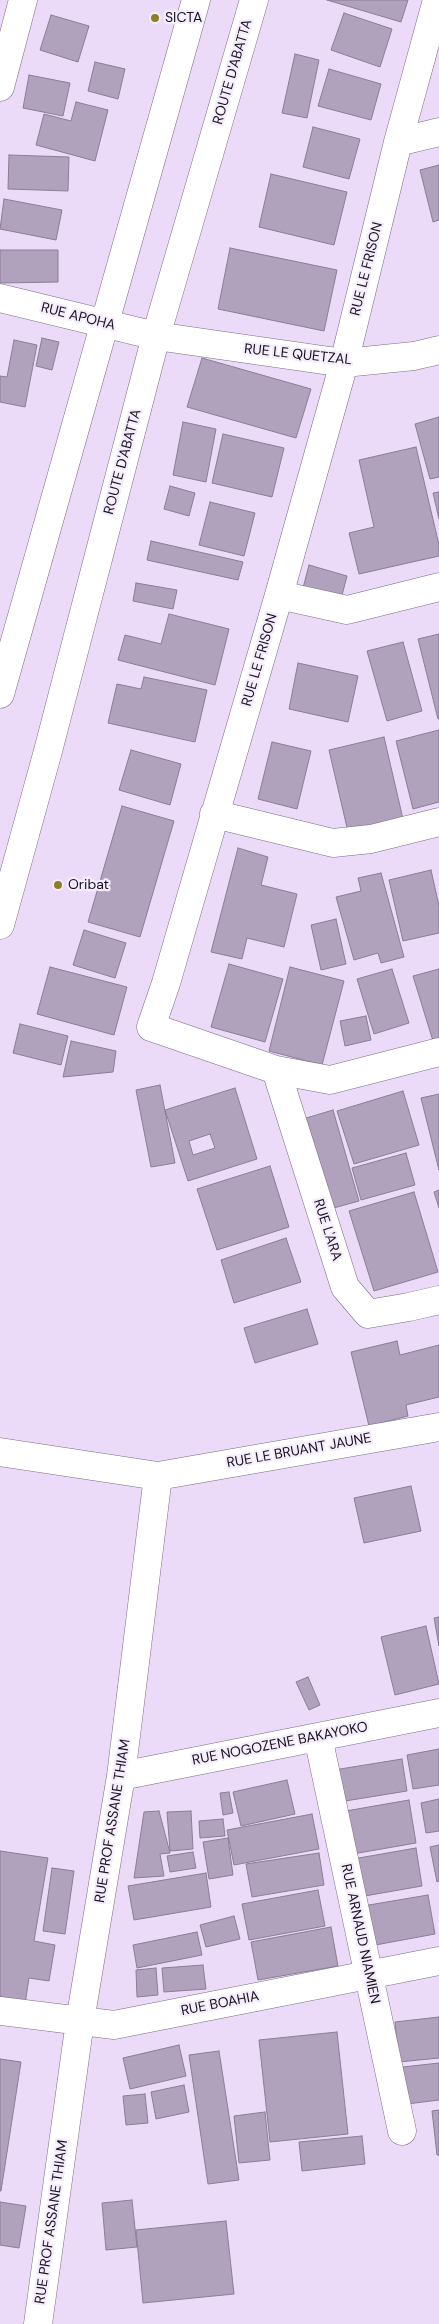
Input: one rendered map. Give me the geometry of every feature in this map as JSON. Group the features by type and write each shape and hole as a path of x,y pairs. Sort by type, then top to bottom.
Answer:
{"street":[{"path":"0,87 23,0"},
{"path":"0,694 196,0"},
{"name":"ROUTE D'ABATTA","path":"0,925 48,751 156,336 254,0"},
{"name":"RUE LE FRISON","path":"437,0 398,142 344,363 279,595 151,1027 276,1070 330,1080 439,1052"},
{"path":"398,142 439,132"},
{"name":"RUE APOHA","path":"0,298 156,336"},
{"name":"RUE LE QUETZAL","path":"156,336 344,363 414,356 439,350"},
{"path":"279,595 347,610 439,587"},
{"path":"214,814 333,843 371,839 439,822"},
{"name":"RUE L'ARA","path":"276,1070 345,1287 368,1314 439,1300"},
{"name":"RUE LE BRUANT JAUNE","path":"158,1476 439,1427"},
{"path":"0,1452 158,1476"},
{"name":"RUE PROF ASSANE THIAM","path":"38,2324 80,2021 121,1776 158,1476"},
{"name":"RUE NOGOZENE BAKAYOKO","path":"121,1776 439,1713"},
{"name":"RUE ARNAUD NIAMIEN","path":"318,1737 402,2131"},
{"name":"RUE BOAHIA","path":"0,2011 114,2025 439,1961"}],"building":[{"path":"327,0 408,0 401,22"},
{"path":"344,13 392,29 380,67 331,50"},
{"path":"51,15 89,26 78,62 40,50"},
{"path":"295,54 319,60 307,118 282,113"},
{"path":"95,62 125,69 118,99 88,91"},
{"path":"329,69 381,84 371,120 318,106"},
{"path":"29,75 70,83 63,116 23,108"},
{"path":"76,102 108,110 95,161 36,145 44,114 71,121"},
{"path":"313,127 360,139 349,179 303,167"},
{"path":"9,155 69,157 68,191 8,189"},
{"path":"439,165 439,220 433,222 420,170"},
{"path":"271,174 347,192 334,245 259,227"},
{"path":"4,199 62,210 56,240 0,229"},
{"path":"230,248 337,270 324,331 218,309"},
{"path":"0,250 58,250 58,282 0,283"},
{"path":"42,338 59,342 52,370 36,366"},
{"path":"14,340 37,345 25,407 0,402 0,376 7,377"},
{"path":"202,358 311,389 296,438 187,407"},
{"path":"439,417 439,477 430,479 415,424"},
{"path":"183,422 216,429 206,482 173,475"},
{"path":"223,434 284,448 272,497 212,483"},
{"path":"416,447 439,545 439,556 359,574 349,533 374,527 359,460"},
{"path":"170,486 195,493 189,516 164,509"},
{"path":"439,492 439,519 433,493"},
{"path":"210,502 255,513 244,556 199,545"},
{"path":"151,541 243,562 238,580 147,560"},
{"path":"309,565 347,576 341,599 303,588"},
{"path":"136,583 177,590 173,609 133,601"},
{"path":"169,614 229,629 215,685 118,660 125,635 161,644"},
{"path":"439,634 439,719 438,719 418,639"},
{"path":"403,642 422,711 387,721 367,651"},
{"path":"298,663 358,676 348,722 289,709"},
{"path":"144,677 207,690 195,742 108,723 117,684 141,689"},
{"path":"439,730 439,802 413,809 396,741"},
{"path":"384,737 403,819 348,832 329,750"},
{"path":"272,742 311,751 297,809 258,799"},
{"path":"131,750 181,764 170,805 119,790"},
{"path":"122,806 174,821 140,937 88,922"},
{"path":"238,848 268,857 261,885 297,894 284,947 247,938 242,959 211,952"},
{"path":"431,870 439,906 439,933 403,941 389,880"},
{"path":"381,873 404,957 381,963 378,953 354,960 336,897 361,891 358,878"},
{"path":"336,919 346,964 321,970 311,925"},
{"path":"84,930 126,943 115,978 73,965"},
{"path":"229,964 283,979 265,1042 211,1027"},
{"path":"50,967 127,987 114,1035 37,1014"},
{"path":"290,967 344,981 322,1065 269,1051"},
{"path":"392,969 409,1023 374,1034 357,979"},
{"path":"439,969 439,1039 433,1041 413,976"},
{"path":"366,1016 371,1040 345,1046 340,1021"},
{"path":"20,1024 68,1036 61,1065 13,1053"},
{"path":"71,1041 116,1051 113,1072 63,1077"},
{"path":"160,1085 175,1163 151,1167 136,1090"},
{"path":"235,1088 257,1159 188,1181 165,1110","holes":["210,1134 215,1148 193,1155 189,1141"]},
{"path":"403,1091 419,1145 354,1164 337,1111"},
{"path":"439,1094 439,1170 421,1098"},
{"path":"333,1110 359,1201 330,1209 303,1119"},
{"path":"406,1153 415,1185 361,1200 352,1168"},
{"path":"270,1166 289,1227 217,1250 197,1189"},
{"path":"439,1190 439,1208 434,1192"},
{"path":"414,1192 438,1272 374,1291 349,1211"},
{"path":"286,1238 301,1282 234,1303 221,1260"},
{"path":"307,1309 318,1344 255,1363 244,1328"},
{"path":"397,1341 400,1355 439,1345 439,1397 406,1405 408,1416 369,1426 351,1352"},
{"path":"411,1486 421,1531 364,1543 354,1498"},
{"path":"439,1617 439,1646 434,1618"},
{"path":"426,1626 439,1684 395,1695 381,1637"},
{"path":"308,1677 320,1705 309,1710 296,1682"},
{"path":"439,1749 439,1785 413,1789 407,1755"},
{"path":"402,1759 407,1791 339,1802 334,1770"},
{"path":"287,1780 295,1814 241,1826 233,1792"},
{"path":"229,1792 233,1813 223,1815 220,1793"},
{"path":"439,1799 439,1831 426,1833 421,1803"},
{"path":"409,1800 416,1843 347,1855 340,1812"},
{"path":"159,1811 170,1853 160,1854 164,1876 134,1878 144,1812"},
{"path":"191,1811 193,1849 170,1851 167,1812"},
{"path":"312,1814 319,1849 234,1865 227,1830"},
{"path":"223,1819 225,1836 200,1838 199,1821"},
{"path":"228,1838 233,1875 209,1879 203,1842"},
{"path":"439,1845 439,1881 437,1882 430,1847"},
{"path":"416,1848 422,1886 359,1897 353,1859"},
{"path":"0,1851 48,1858 34,1941 55,1945 49,1981 29,1978 25,2004 0,2001"},
{"path":"193,1852 196,1868 170,1872 167,1856"},
{"path":"319,1853 324,1885 252,1897 246,1864"},
{"path":"52,1868 74,1871 65,1934 43,1931"},
{"path":"206,1873 211,1907 134,1920 128,1886"},
{"path":"318,1890 325,1926 249,1940 242,1904"},
{"path":"428,1895 435,1934 370,1946 363,1906"},
{"path":"234,1916 240,1939 206,1947 200,1925"},
{"path":"331,1927 338,1966 258,1980 251,1942"},
{"path":"197,1932 202,1955 137,1968 133,1945"},
{"path":"203,1965 206,1989 164,1992 162,1968"},
{"path":"156,1968 158,1995 137,1997 136,1970"},
{"path":"439,2017 439,2058 399,2062 395,2022"},
{"path":"337,2032 348,2134 270,2142 259,2040"},
{"path":"179,2045 186,2076 130,2089 123,2058"},
{"path":"219,2051 239,2180 208,2184 189,2055"},
{"path":"0,2059 21,2062 1,2191 0,2191"},
{"path":"439,2063 439,2100 407,2104 403,2067"},
{"path":"184,2085 189,2112 156,2119 151,2092"},
{"path":"145,2094 148,2123 126,2125 123,2096"},
{"path":"439,2110 439,2155 437,2155 432,2111"},
{"path":"265,2112 270,2160 239,2163 234,2116"},
{"path":"362,2136 365,2164 302,2171 299,2142"},
{"path":"132,2200 137,2247 106,2250 102,2203"},
{"path":"0,2202 26,2206 19,2248 0,2245"},
{"path":"226,2221 234,2294 143,2303 136,2230"}],"place":[{"name":"SICTA","path":"155,18"},
{"name":"Oribat","path":"58,885"}]}
